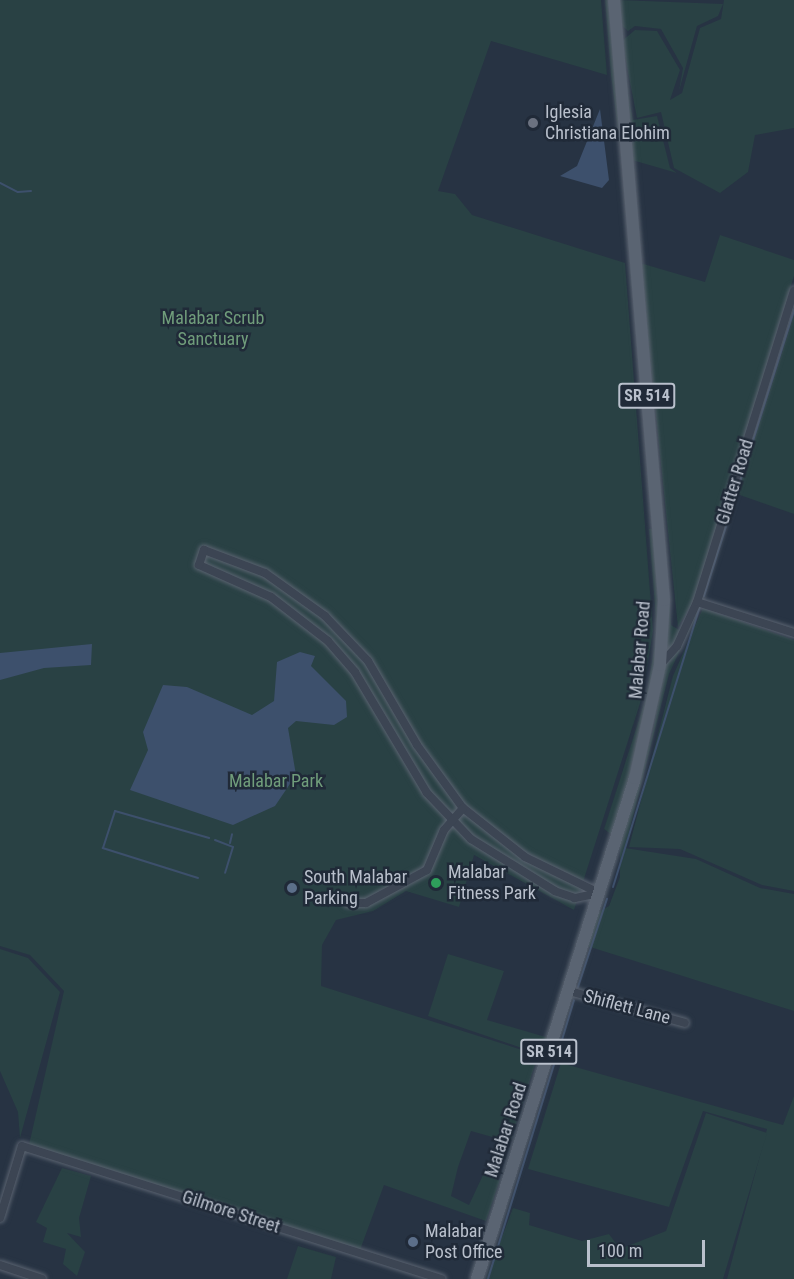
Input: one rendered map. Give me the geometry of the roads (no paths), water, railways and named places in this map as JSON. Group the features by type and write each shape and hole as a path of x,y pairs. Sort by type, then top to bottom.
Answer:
{"main road":[{"name":"Malabar Road","path":"477,1279 646,739 660,665 664,600 614,0"}],"street":[{"name":"Glatter Road","path":"660,665 677,646 698,602 794,291"},
{"path":"204,550 280,582 342,632 368,661 409,731 463,808 525,857 599,893 575,898 535,883 492,856 427,793 355,672 328,641 264,593 200,565 204,550"},
{"path":"698,602 794,633"},
{"path":"328,641 342,632"},
{"path":"394,741 409,731"},
{"path":"348,903 366,903 427,870 452,819 463,808"},
{"name":"Shiflett Lane","path":"569,991 685,1023"},
{"name":"Gilmore Street","path":"0,1218 22,1146 441,1279"},
{"path":"0,1265 42,1279"}],"water":[{"path":"600,109 609,180 602,188 560,176 577,166"},
{"path":"92,644 91,665 44,668 0,680 0,653"},
{"path":"300,652 315,656 311,666 346,701 347,717 334,725 296,721 288,728 296,775 275,806 233,825 130,790 148,750 143,732 163,685 187,687 252,715 274,701 277,662"}],"waterway":[{"path":"0,183 18,192 31,191"},
{"path":"704,596 794,310"},
{"path":"613,887 700,606"},
{"path":"198,878 103,848 115,811 209,838"},
{"path":"230,843 232,834"},
{"path":"215,840 233,847 225,873"},
{"path":"578,987 607,899"},
{"path":"558,1053 574,1000"},
{"path":"488,1279 554,1065"}],"place":[{"name":"Iglesia Christiana Elohim","path":"533,123"},
{"name":"Malabar Fitness Park","path":"436,883"},
{"name":"South Malabar Parking","path":"292,888"},
{"name":"Malabar Post Office","path":"413,1242"}],"park label":[{"name":"Malabar Scrub Sanctuary","path":"213,329"},
{"name":"Malabar Park","path":"276,781"}]}
